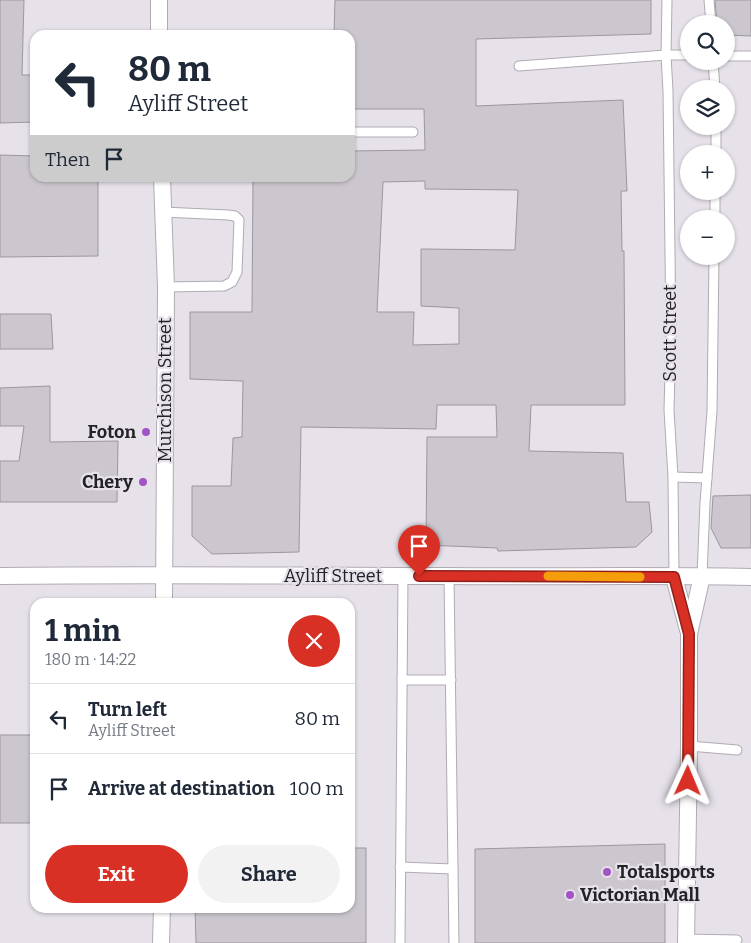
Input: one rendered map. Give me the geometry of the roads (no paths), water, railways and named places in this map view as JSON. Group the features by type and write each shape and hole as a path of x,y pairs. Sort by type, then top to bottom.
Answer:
{"street":[{"path":"159,0 159,30"},
{"name":"Murchison Street","path":"162,182 166,287 164,598"},
{"name":"Ayliff Street","path":"3,576 164,574 751,577"},
{"name":"Scott Street","path":"686,941 689,634 702,576"},
{"name":"Scott Street","path":"674,577 689,634"},
{"path":"162,913 162,943"}],"lane":[{"name":"Scott Street","path":"668,0 666,55 671,335 669,410 673,477 674,577"},
{"path":"709,0 710,15"},
{"path":"519,66 666,55 680,56"},
{"path":"735,56 751,56"},
{"path":"355,132 414,132"},
{"path":"163,212 228,215 235,216 239,220 237,272 232,282 224,286 166,287"},
{"name":"Scott Street","path":"702,576 712,411 714,265"},
{"path":"673,477 707,478"},
{"path":"400,943 403,576"},
{"path":"449,576 454,943"},
{"path":"402,680 451,680"},
{"path":"689,746 737,750"},
{"path":"400,868 453,869"},
{"path":"686,941 737,940"}],"place":[{"name":"Foton","path":"146,432"},
{"name":"Chery","path":"143,482"},
{"name":"Totalsports","path":"607,872"},
{"name":"Victorian Mall","path":"570,895"}]}
